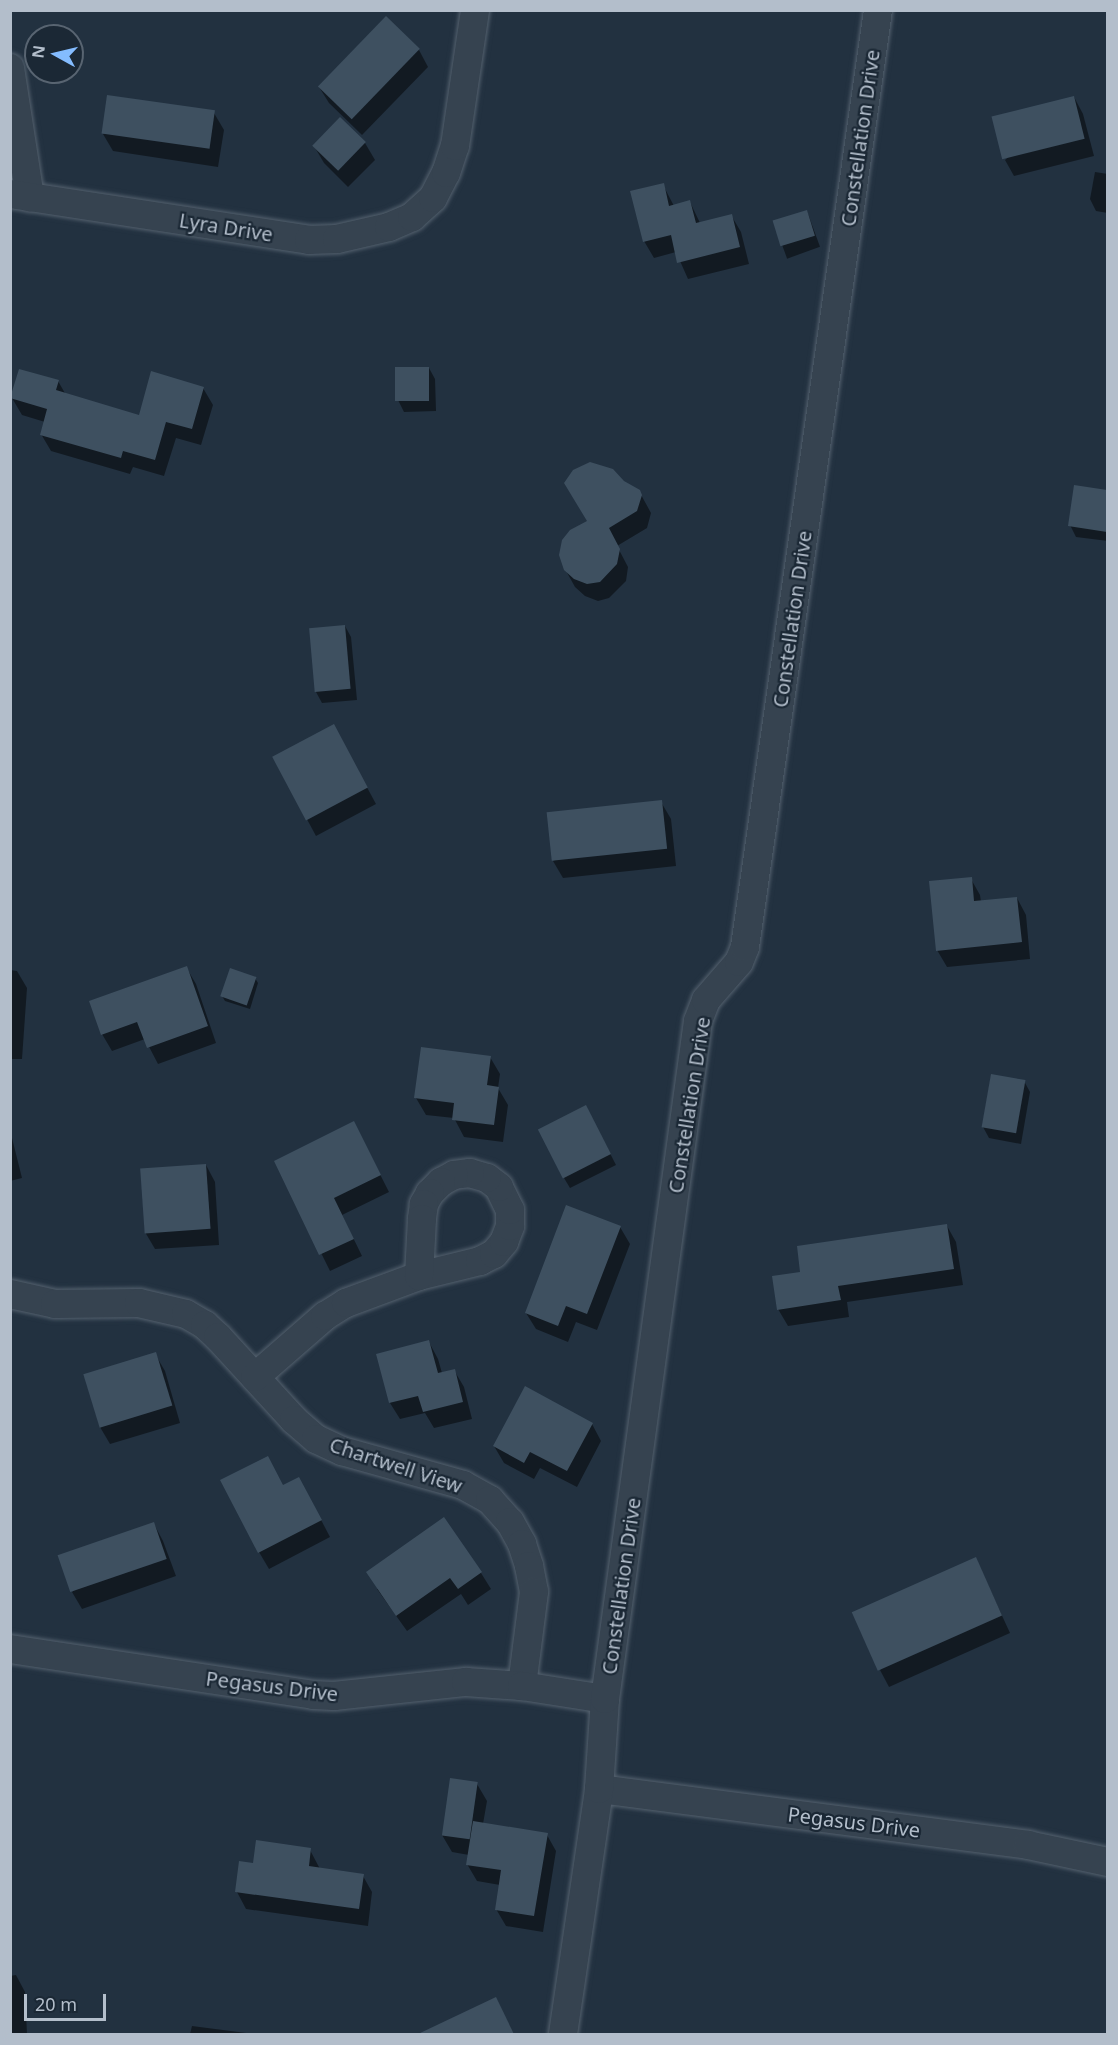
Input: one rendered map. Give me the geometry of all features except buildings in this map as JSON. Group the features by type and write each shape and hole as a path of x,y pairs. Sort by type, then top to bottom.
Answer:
{"street":[{"name":"Lyra Drive","path":"20,195 309,240 337,239 389,227 412,217 433,198 446,173 455,146 475,10"},
{"name":"Constellation Drive","path":"563,2034 599,1789 606,1699 698,1021 706,1000 739,962 745,947 878,10"},
{"path":"10,68 20,195"},
{"path":"255,1377 325,1316 346,1304 419,1276"},
{"name":"Chartwell View","path":"10,1294 55,1304 139,1303 164,1307 205,1325 294,1420 316,1439 342,1451 463,1485 489,1500 510,1522 522,1544 534,1592 522,1686"},
{"name":"Pegasus Drive","path":"10,1649 323,1695 443,1683 522,1686 606,1699"},
{"name":"Pegasus Drive","path":"599,1789 1028,1845 1107,1863"}]}
